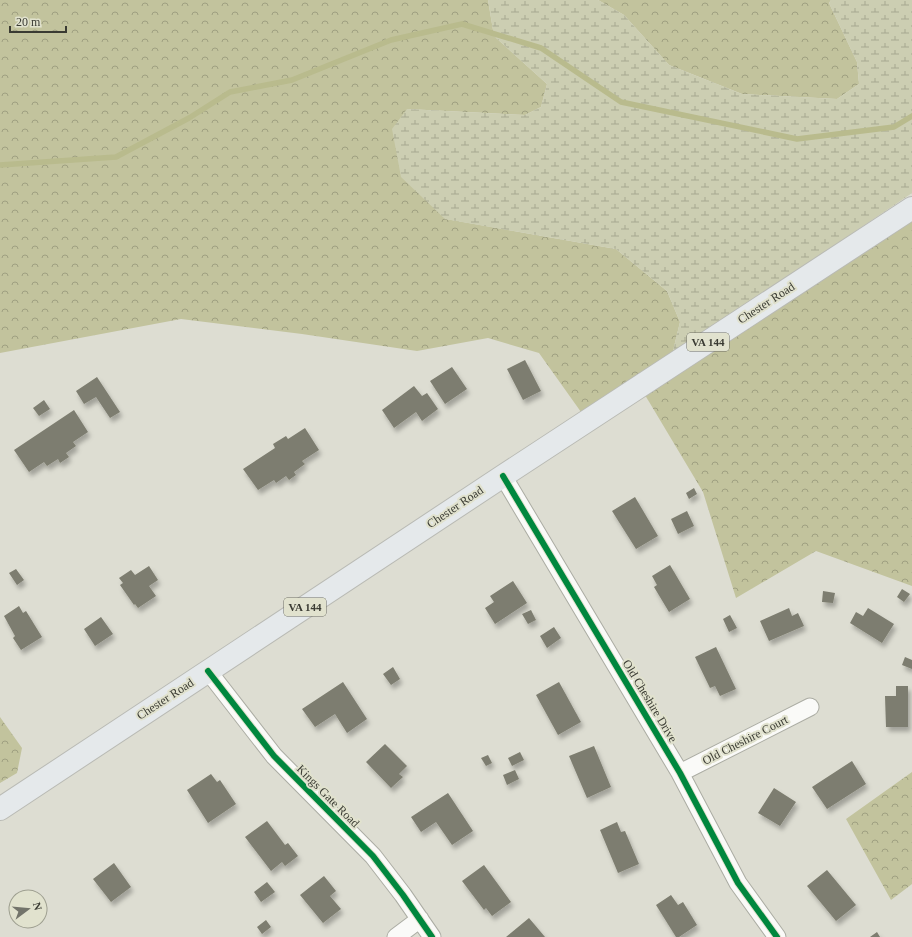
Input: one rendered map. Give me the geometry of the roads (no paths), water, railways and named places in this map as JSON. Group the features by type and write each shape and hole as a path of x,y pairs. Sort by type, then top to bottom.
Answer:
{"main road":[{"name":"Chester Road","path":"0,809 503,476 912,208"}],"street":[{"name":"Old Cheshire Drive","path":"503,476 680,773 738,883 777,937"},
{"name":"Kings Gate Road","path":"208,671 274,756 373,856 432,937"},
{"name":"Old Cheshire Court","path":"680,773 810,707"},
{"path":"396,937 420,919"}],"waterway":[{"path":"0,165 116,157 189,118 230,92 292,80 391,40 462,24 541,48 621,102 797,139 894,127 912,116"}]}
